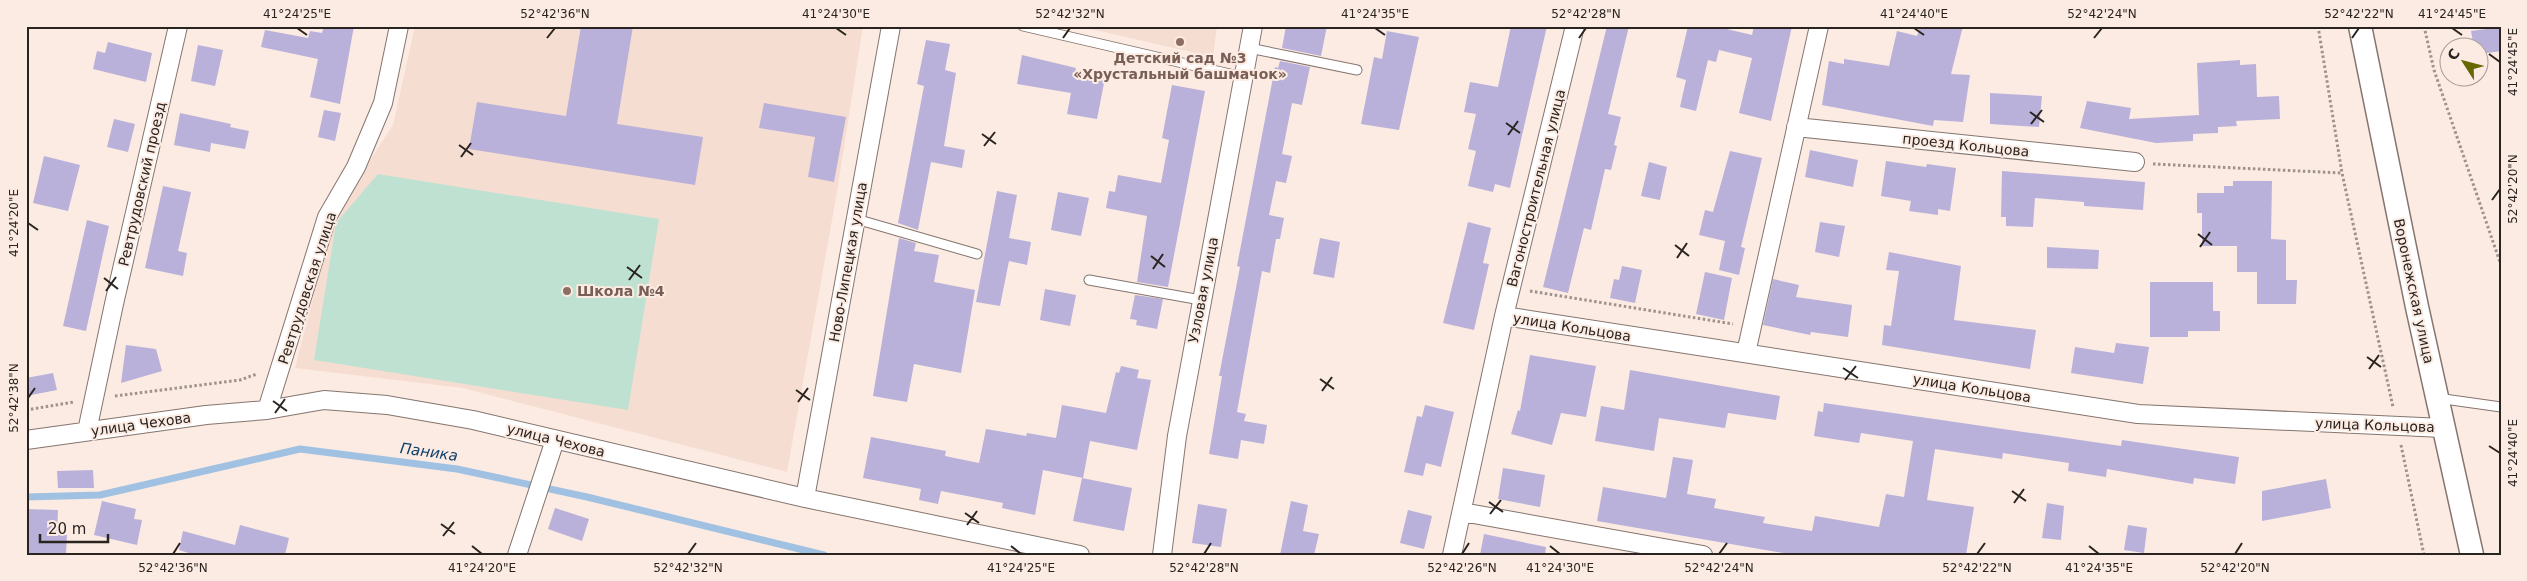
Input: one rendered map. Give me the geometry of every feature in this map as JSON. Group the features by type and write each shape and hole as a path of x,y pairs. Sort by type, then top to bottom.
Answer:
{"street":[{"name":"Ревтрудовский проезд","path":"87,431 178,26"},
{"name":"Ревтрудовская улица","path":"267,410 327,217 356,167 383,103 400,26"},
{"name":"Ново-Липецкая улица","path":"805,498 891,26"},
{"name":"Узловая улица","path":"1162,555 1177,436 1253,26"},
{"name":"Вагоностроительная улица","path":"1452,555 1504,316 1575,26"},
{"path":"1746,353 1819,26"},
{"name":"Воронежская улица","path":"2360,26 2443,428 2472,555"},
{"name":"проезд Кольцова","path":"1796,127 2135,162"},
{"name":"улица Кольцова","path":"1504,316 2138,414 2443,428"},
{"name":"улица Чехова","path":"26,440 206,415 267,410 324,400 387,405 473,420 805,498 1080,555"},
{"path":"517,555 555,440"},
{"path":"1462,512 1703,555"}],"lane":[{"path":"1023,26 1243,77"},
{"path":"1249,48 1357,70"},
{"path":"856,219 977,254"},
{"path":"1090,280 1202,300"},
{"path":"2437,398 2501,407"}],"path":[{"path":"2318,26 2342,173 2424,555"},
{"path":"2424,26 2434,70 2501,265"},
{"path":"2135,162 2171,166 2342,173"},
{"path":"1512,287 1752,328"},
{"path":"26,410 94,398 240,380 281,366"}],"shaded area":[{"name":"Школа №4","path":"415,26 863,26 837,192 787,472 463,388 295,368 335,214 393,125"},
{"name":"Детский сад №3 «Хрустальный башмачок»","path":"1078,26 1217,26 1213,57"}],"green space":[{"path":"378,174 659,219 628,410 314,360 336,223"}],"building":[{"path":"324,26 354,26 340,104 310,97 318,59 261,47 265,30 308,38 310,31 322,33"},
{"path":"581,26 633,26 617,124 703,137 695,185 469,149 477,102 566,116"},
{"path":"1286,26 1327,26 1321,56 1282,48"},
{"path":"1511,26 1547,26 1510,188 1495,184 1493,192 1468,186 1476,151 1468,149 1476,114 1464,112 1470,82 1498,87"},
{"path":"1607,26 1629,26 1608,114 1621,117 1614,145 1617,146 1611,170 1605,169 1591,230 1584,228 1568,293 1543,287"},
{"path":"1688,26 1714,26 1752,35 1754,26 1792,26 1771,121 1739,113 1752,58 1719,50 1716,62 1708,60 1696,111 1680,107 1686,80 1676,77"},
{"path":"1920,26 1963,26 1951,74 1970,75 1963,122 1934,120 1933,126 1822,105 1829,61 1844,64 1844,59 1889,66 1897,31 1917,36"},
{"path":"2501,27 2501,51 2490,53 2490,38 2472,38 2471,31"},
{"path":"1387,31 1419,37 1399,130 1361,124 1374,57 1382,59"},
{"path":"926,40 950,44 945,70 956,73 944,146 965,150 962,168 931,162 918,230 898,223 924,86 917,84"},
{"path":"108,42 152,53 146,82 93,69 97,51 105,53"},
{"path":"198,45 223,50 215,86 191,81"},
{"path":"1022,55 1076,68 1075,73 1105,78 1097,119 1067,114 1071,93 1017,84"},
{"path":"2240,60 2240,65 2256,64 2257,97 2279,96 2280,119 2236,121 2237,126 2218,127 2218,133 2193,134 2193,141 2156,143 2080,128 2087,101 2131,108 2129,119 2199,115 2197,63"},
{"path":"1280,61 1310,67 1302,105 1292,103 1282,154 1292,156 1286,183 1276,181 1269,215 1284,218 1280,239 1276,239 1270,273 1262,271 1237,412 1246,414 1244,421 1267,425 1264,444 1241,440 1238,459 1209,454 1222,376 1219,376 1240,267 1237,266 1275,67 1278,68"},
{"path":"1172,85 1205,91 1168,287 1137,282 1147,216 1106,208 1109,191 1115,192 1118,175 1161,183 1169,140 1162,138"},
{"path":"1990,93 2042,96 2039,127 1990,124"},
{"path":"764,103 846,117 834,182 808,177 815,137 759,128"},
{"path":"324,110 341,113 335,141 318,137"},
{"path":"180,113 231,124 230,127 249,131 245,149 211,143 210,152 174,145"},
{"path":"114,119 135,124 128,152 107,147"},
{"path":"1810,150 1858,160 1853,187 1805,177"},
{"path":"1730,151 1762,158 1741,247 1745,248 1739,275 1719,270 1725,241 1699,235 1705,210 1713,212"},
{"path":"44,156 80,165 68,211 33,203"},
{"path":"1886,161 1926,167 1927,164 1956,168 1950,211 1938,209 1938,215 1909,211 1911,201 1881,196"},
{"path":"1649,162 1667,167 1660,200 1641,196"},
{"path":"2002,171 2145,182 2143,210 2084,206 2084,202 2035,198 2033,227 2006,226 2006,217 2001,217"},
{"path":"2233,181 2272,181 2271,239 2286,240 2286,280 2297,280 2296,304 2257,304 2257,272 2237,272 2237,246 2202,246 2202,213 2197,213 2197,193 2224,193 2224,186 2233,186"},
{"path":"163,186 191,192 178,251 187,253 183,276 145,268"},
{"path":"997,191 1017,195 1009,238 1031,242 1027,265 1009,261 1000,306 976,302"},
{"path":"1058,192 1089,198 1081,236 1051,230"},
{"path":"87,220 109,226 86,331 63,326"},
{"path":"1468,222 1491,228 1483,263 1489,264 1474,330 1443,323"},
{"path":"1820,222 1845,226 1839,257 1815,252"},
{"path":"899,238 916,243 914,251 939,255 934,282 975,290 961,373 914,364 907,402 873,396"},
{"path":"1320,238 1340,242 1334,278 1313,274"},
{"path":"2047,247 2099,250 2098,269 2047,268"},
{"path":"1889,252 1961,266 1954,320 2036,330 2030,369 1882,345 1884,325 1891,326 1899,271 1886,270"},
{"path":"1622,266 1642,270 1635,303 1610,298 1614,279 1619,280"},
{"path":"1705,272 1732,278 1724,320 1696,314"},
{"path":"1773,279 1799,285 1796,297 1852,305 1848,337 1811,332 1810,335 1763,325"},
{"path":"2150,282 2213,282 2213,311 2220,311 2220,331 2188,331 2188,337 2150,337"},
{"path":"1045,289 1076,295 1070,326 1040,320"},
{"path":"1135,295 1163,299 1157,329 1136,325 1137,320 1130,319"},
{"path":"2116,343 2149,347 2143,384 2071,373 2075,347 2114,353"},
{"path":"126,345 156,349 162,371 121,383"},
{"path":"1530,355 1596,366 1586,417 1561,413 1552,445 1511,434 1518,410 1520,411"},
{"path":"1121,366 1139,370 1137,378 1151,380 1137,450 1090,441 1083,478 1043,470 1035,515 1002,508 1003,503 941,491 938,504 919,500 921,489 863,478 871,437 946,451 945,456 979,463 986,429 1026,436 1027,433 1056,438 1062,405 1106,413 1116,372 1119,373"},
{"path":"1630,370 1780,396 1776,420 1728,413 1725,428 1659,418 1654,451 1595,441 1601,406 1624,410"},
{"path":"53,373 57,390 26,396 26,378"},
{"path":"1824,403 2121,446 2122,440 2239,457 2235,484 2194,478 2193,484 2107,469 2106,477 2068,471 2069,463 2003,453 2002,459 1935,449 1927,500 1974,507 1966,555 1795,555 1597,521 1603,487 1666,498 1673,457 1693,460 1687,494 1716,499 1714,508 1765,517 1763,523 1812,531 1815,516 1879,527 1886,494 1904,497 1913,441 1861,433 1859,443 1814,436 1818,411 1823,412"},
{"path":"1425,405 1454,412 1441,467 1426,463 1423,476 1404,472 1417,416 1422,417"},
{"path":"1503,468 1545,475 1540,507 1498,499"},
{"path":"93,470 94,488 58,488 57,471"},
{"path":"1082,478 1132,488 1124,531 1073,521"},
{"path":"2326,479 2331,508 2262,521 2262,491"},
{"path":"102,501 136,509 134,519 142,520 137,545 94,535"},
{"path":"1291,501 1308,505 1303,531 1319,534 1314,555 1280,555"},
{"path":"2047,503 2064,506 2061,540 2042,538"},
{"path":"1198,504 1227,509 1221,547 1192,543"},
{"path":"555,508 589,519 582,541 548,529"},
{"path":"26,509 58,510 57,535 67,535 66,554 26,553"},
{"path":"1408,510 1432,516 1424,549 1400,543"},
{"path":"240,525 289,538 285,555 195,555 179,550 183,531 235,545"},
{"path":"2128,525 2147,528 2144,553 2124,550"},
{"path":"1484,534 1546,547 1545,555 1480,555"}],"waterway":[{"name":"Паника","path":"26,497 100,495 300,449 457,469 587,497 824,555"}],"place":[{"name":"Детский сад №3 «Хрустальный башмачок»","path":"1180,42"},
{"name":"Школа №4","path":"567,291"}]}
